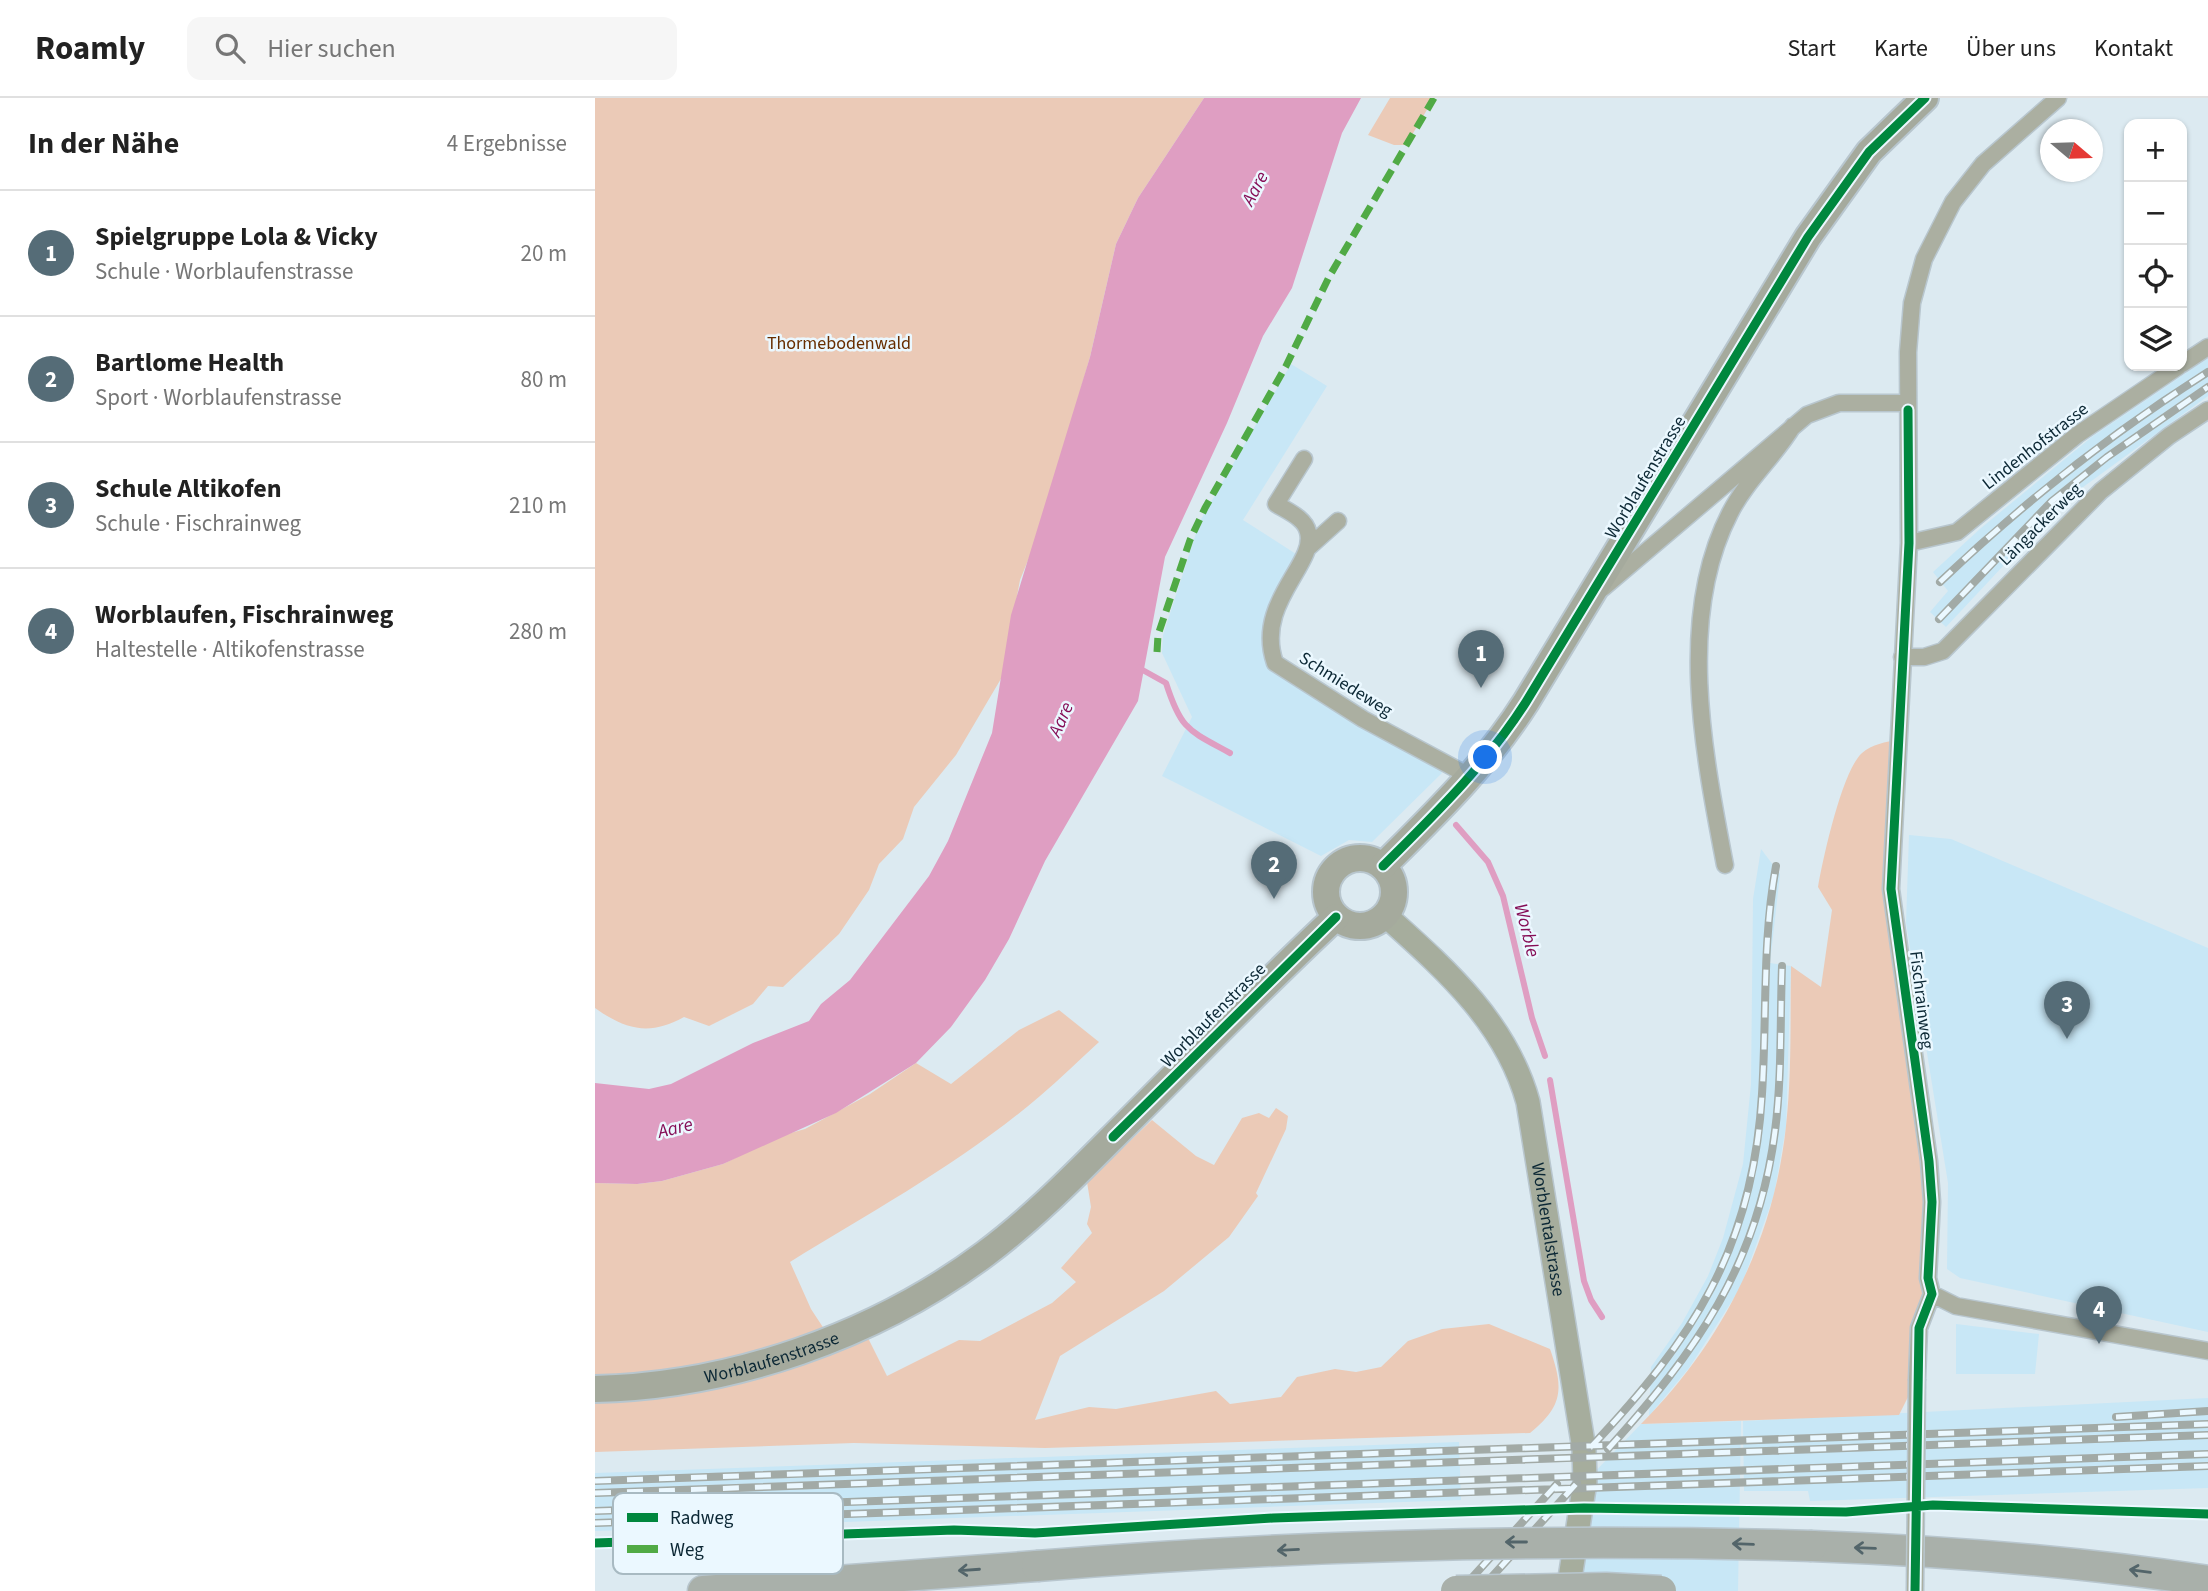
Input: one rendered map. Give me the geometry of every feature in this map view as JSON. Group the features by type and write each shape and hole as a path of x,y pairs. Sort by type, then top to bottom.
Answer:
{"highway":[{"path":"703,1591 1171,1555 1509,1542 1811,1546 1939,1551 2046,1560 2208,1581"},
{"path":"1456,1591 1606,1588 1661,1591"}],"main road":[{"name":"Worblaufenstrasse","path":"1383,866 1471,777 1521,711 1831,202 1869,152 1925,98"},
{"path":"1355,858 1365,858 1383,866 1390,874 1394,895 1385,915 1376,922 1355,926 1336,916 1326,897 1326,886 1334,868 1355,858"},
{"name":"Worblentalstrasse","path":"1385,915 1488,1018 1511,1054 1523,1083 1584,1449 1585,1482 1565,1588"},
{"name":"Worblaufenstrasse","path":"595,1389 653,1385 709,1375 808,1348 904,1304 946,1280 1033,1214 1336,916"}],"street":[{"name":"Fischrainweg","path":"1915,1591 1919,1328 1932,1294 1929,1278 1932,1202 1929,1161 1891,889 1909,543 1912,303 1932,239 1952,202 1972,176 2058,98"},
{"name":"Lindenhofstrasse","path":"2187,360 2208,347"},
{"name":"Lindenhofstrasse","path":"1909,543 1957,532 2077,435 2171,371"},
{"path":"1589,600 1807,415 1832,404 1909,403"},
{"name":"Längackerweg","path":"1902,657 1924,657 1943,651 2101,491 2169,436 2208,410"},
{"path":"1725,865 1705,761 1700,681 1705,587 1731,510 1793,426"},
{"path":"1304,459 1276,504 1302,521 1308,531 1309,547"},
{"name":"Schmiedeweg","path":"1338,521 1309,547 1276,607 1270,648 1275,663 1363,719 1471,777"},
{"path":"1932,1294 1956,1306 2208,1351"}],"shaded area":[{"path":"2208,358 2208,396 2064,501 1946,627 1930,612 1948,591 1933,572 1981,528 2093,436"},
{"path":"1291,364 1327,386 1243,520 1310,563 1279,612 1270,667 1438,766 1442,773 1372,842 1349,840 1321,856 1162,776 1192,717 1162,653 1163,635 1200,521"},
{"path":"1909,835 1951,839 2208,948 2208,1332 1960,1278 1947,1269 1948,1183 1906,923"},
{"path":"1761,849 1780,874 1770,963 1791,966 1786,1127 1774,1195 1741,1287 1689,1368 1649,1416 1651,1367 1682,1323 1708,1276 1723,1238 1743,1164 1751,1084 1753,899"},
{"path":"1956,1324 2039,1334 2035,1374 1956,1374"},
{"path":"2208,1398 2208,1488 1810,1501 1808,1491 1744,1491 1743,1421"},
{"path":"1741,1421 1738,1591 1548,1591 1570,1583 1585,1482 1641,1424"},
{"path":"1459,1442 1461,1500 843,1522 843,1493 613,1493 613,1530 595,1531 595,1473"}],"green space":[{"name":"Thormebodenwald","path":"595,98 1204,98 1138,198 1116,244 1090,357 1039,533 1020,580 1002,677 956,755 914,807 903,839 879,864 869,890 839,934 783,987 768,986 753,1004 709,1026 684,1017 660,1027 638,1028 617,1021 595,1008"},
{"path":"1390,98 1434,98 1406,145 1394,145 1368,135"},
{"path":"1898,740 1891,889 1932,1202 1917,1379 1899,1415 1641,1424 1670,1393 1719,1324 1756,1249 1780,1168 1786,1126 1790,1066 1791,966 1821,987 1832,910 1818,887 1841,796 1847,777 1862,753 1875,745"},
{"path":"1059,1010 1099,1042 1040,1096 981,1142 790,1262 811,1309 830,1338 595,1388 595,1183 637,1184 662,1181 723,1164 780,1136 805,1129 870,1094 916,1063 951,1084 1019,1030"},
{"path":"1276,1108 1288,1116 1286,1129 1256,1193 1258,1196 1229,1237 1164,1291 1060,1356 1035,1420 1089,1407 1116,1409 1216,1391 1230,1404 1281,1397 1297,1377 1335,1369 1356,1372 1381,1367 1408,1341 1442,1329 1489,1324 1550,1349 1559,1386 1558,1396 1549,1414 1530,1433 1045,1448 854,1443 595,1452 595,1400 867,1336 887,1376 959,1340 980,1341 1052,1303 1076,1282 1061,1268 1092,1233 1087,1224 1091,1207 1087,1182 1152,1120 1196,1156 1214,1165 1242,1118 1259,1113 1269,1118"}],"water":[{"name":"Aare","path":"1204,98 1361,98 1342,133 1292,288 1263,336 1227,423 1165,557 1138,701 1045,861 1009,939 985,980 951,1027 916,1063 836,1113 723,1164 662,1181 637,1184 595,1183 595,1083 649,1089 671,1084 753,1043 809,1021 821,1004 850,980 929,876 948,841 992,733 1011,615 1090,357 1116,244 1138,198"}],"waterway":[{"name":"Worble","path":"1139,668 1166,683 1176,711 1188,727 1230,753"},
{"name":"Worble","path":"1456,825 1488,862 1503,896 1532,1018 1545,1056"},
{"name":"Worble","path":"1550,1080 1584,1281 1591,1300 1602,1317"}],"railway":[{"path":"1940,582 2068,471 2136,420 2208,372"},
{"path":"1939,619 2052,501 2107,457 2208,387"},
{"path":"1590,1448 1627,1408 1687,1329 1711,1288 1731,1245 1746,1199 1756,1149 1762,1094 1767,951 1776,866"},
{"path":"1608,1449 1640,1413 1695,1341 1738,1265 1754,1224 1767,1179 1775,1131 1780,1070 1782,966"},
{"path":"2116,1417 2208,1411"},
{"path":"595,1481 2208,1424"},
{"path":"595,1493 2208,1435"},
{"path":"843,1502 2208,1454"},
{"path":"843,1514 2208,1466"},
{"path":"1479,1591 1577,1483"},
{"path":"1460,1591 1557,1484"},
{"path":"595,1511 613,1510"},
{"path":"595,1523 613,1522"}],"marked path":[{"path":"1157,652 1158,635 1190,540 1205,508 1286,366 1329,277 1434,98"}],"cycle path":[{"path":"1383,866 1459,788 1511,725 1808,237 1869,152 1925,98"},
{"path":"1908,410 1909,543 1891,889 1929,1161 1932,1202 1928,1278 1932,1294 1919,1328 1915,1591"},
{"path":"1113,1137 1336,917"},
{"path":"843,1534 954,1530 1035,1533 1273,1518 1584,1508 1846,1512 1933,1505 2208,1514"},
{"path":"595,1543 613,1542"}],"place":[{"name":"Spielgruppe Lola & Vicky","path":"1481,688"},
{"name":"Bartlome Health","path":"1274,899"},
{"name":"Schule Altikofen","path":"2067,1039"},
{"name":"Worblaufen, Fischrainweg","path":"2099,1344"}]}
